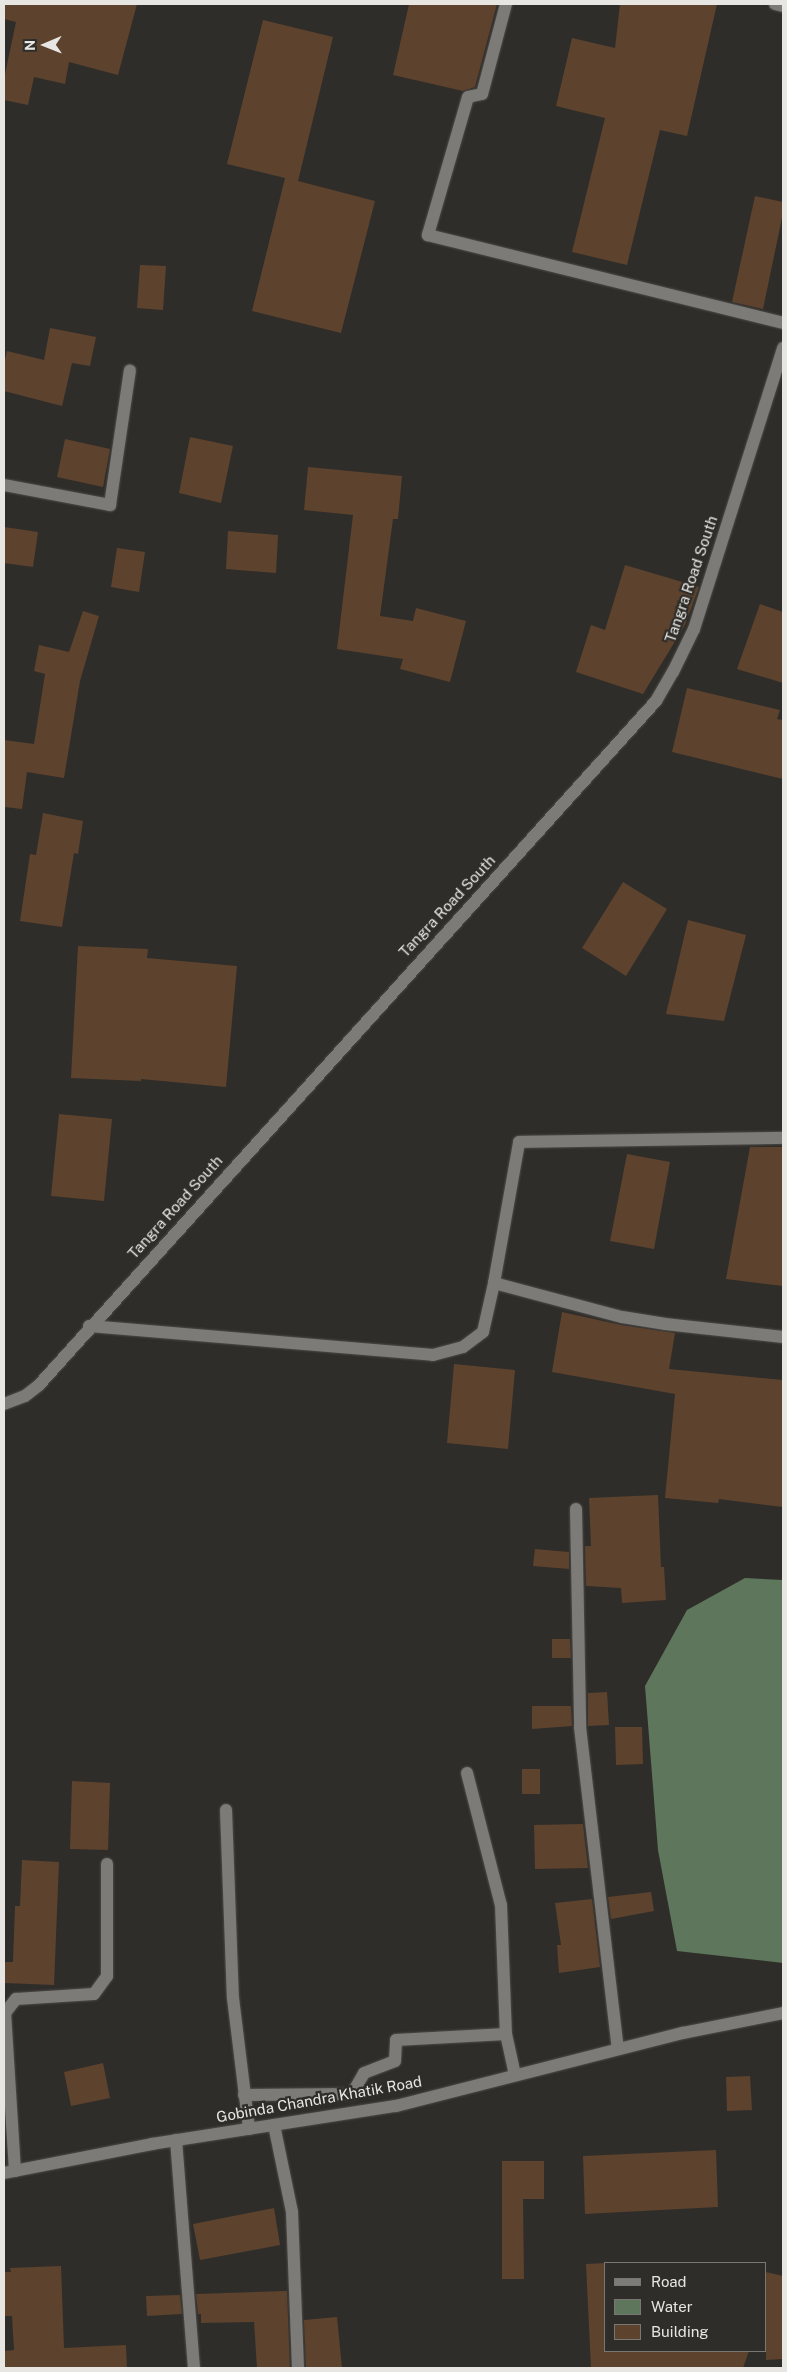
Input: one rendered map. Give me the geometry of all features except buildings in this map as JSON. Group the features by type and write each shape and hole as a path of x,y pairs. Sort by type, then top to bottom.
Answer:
{"street":[{"path":"506,4 482,94 468,97 428,235 783,323"},
{"path":"775,4 783,6"},
{"name":"Tangra Road South","path":"4,1404 25,1396 38,1385 656,700 673,672 694,629 783,348"},
{"path":"4,485 110,505 130,370"},
{"path":"90,1326 433,1355 463,1346 483,1332 494,1283 519,1142 783,1138"},
{"path":"494,1283 622,1317 666,1324 783,1337"},
{"path":"576,1510 580,1727 618,2049"},
{"path":"467,1773 501,1905 506,2034 515,2075"},
{"path":"226,1810 233,1998 249,2129"},
{"path":"9,2172 4,2013 16,1999 94,1994 107,1976 107,1864"},
{"name":"Gobinda Chandra Khatik Road","path":"9,2172 176,2140 396,2106 683,2033 783,2013"},
{"path":"244,2095 352,2094 364,2073 395,2061 396,2040 506,2034"},
{"path":"274,2125 292,2212 298,2368"},
{"path":"176,2140 194,2368"}],"water":[{"path":"745,1578 783,1580 783,1963 677,1951 658,1850 645,1686 687,1610"}]}
